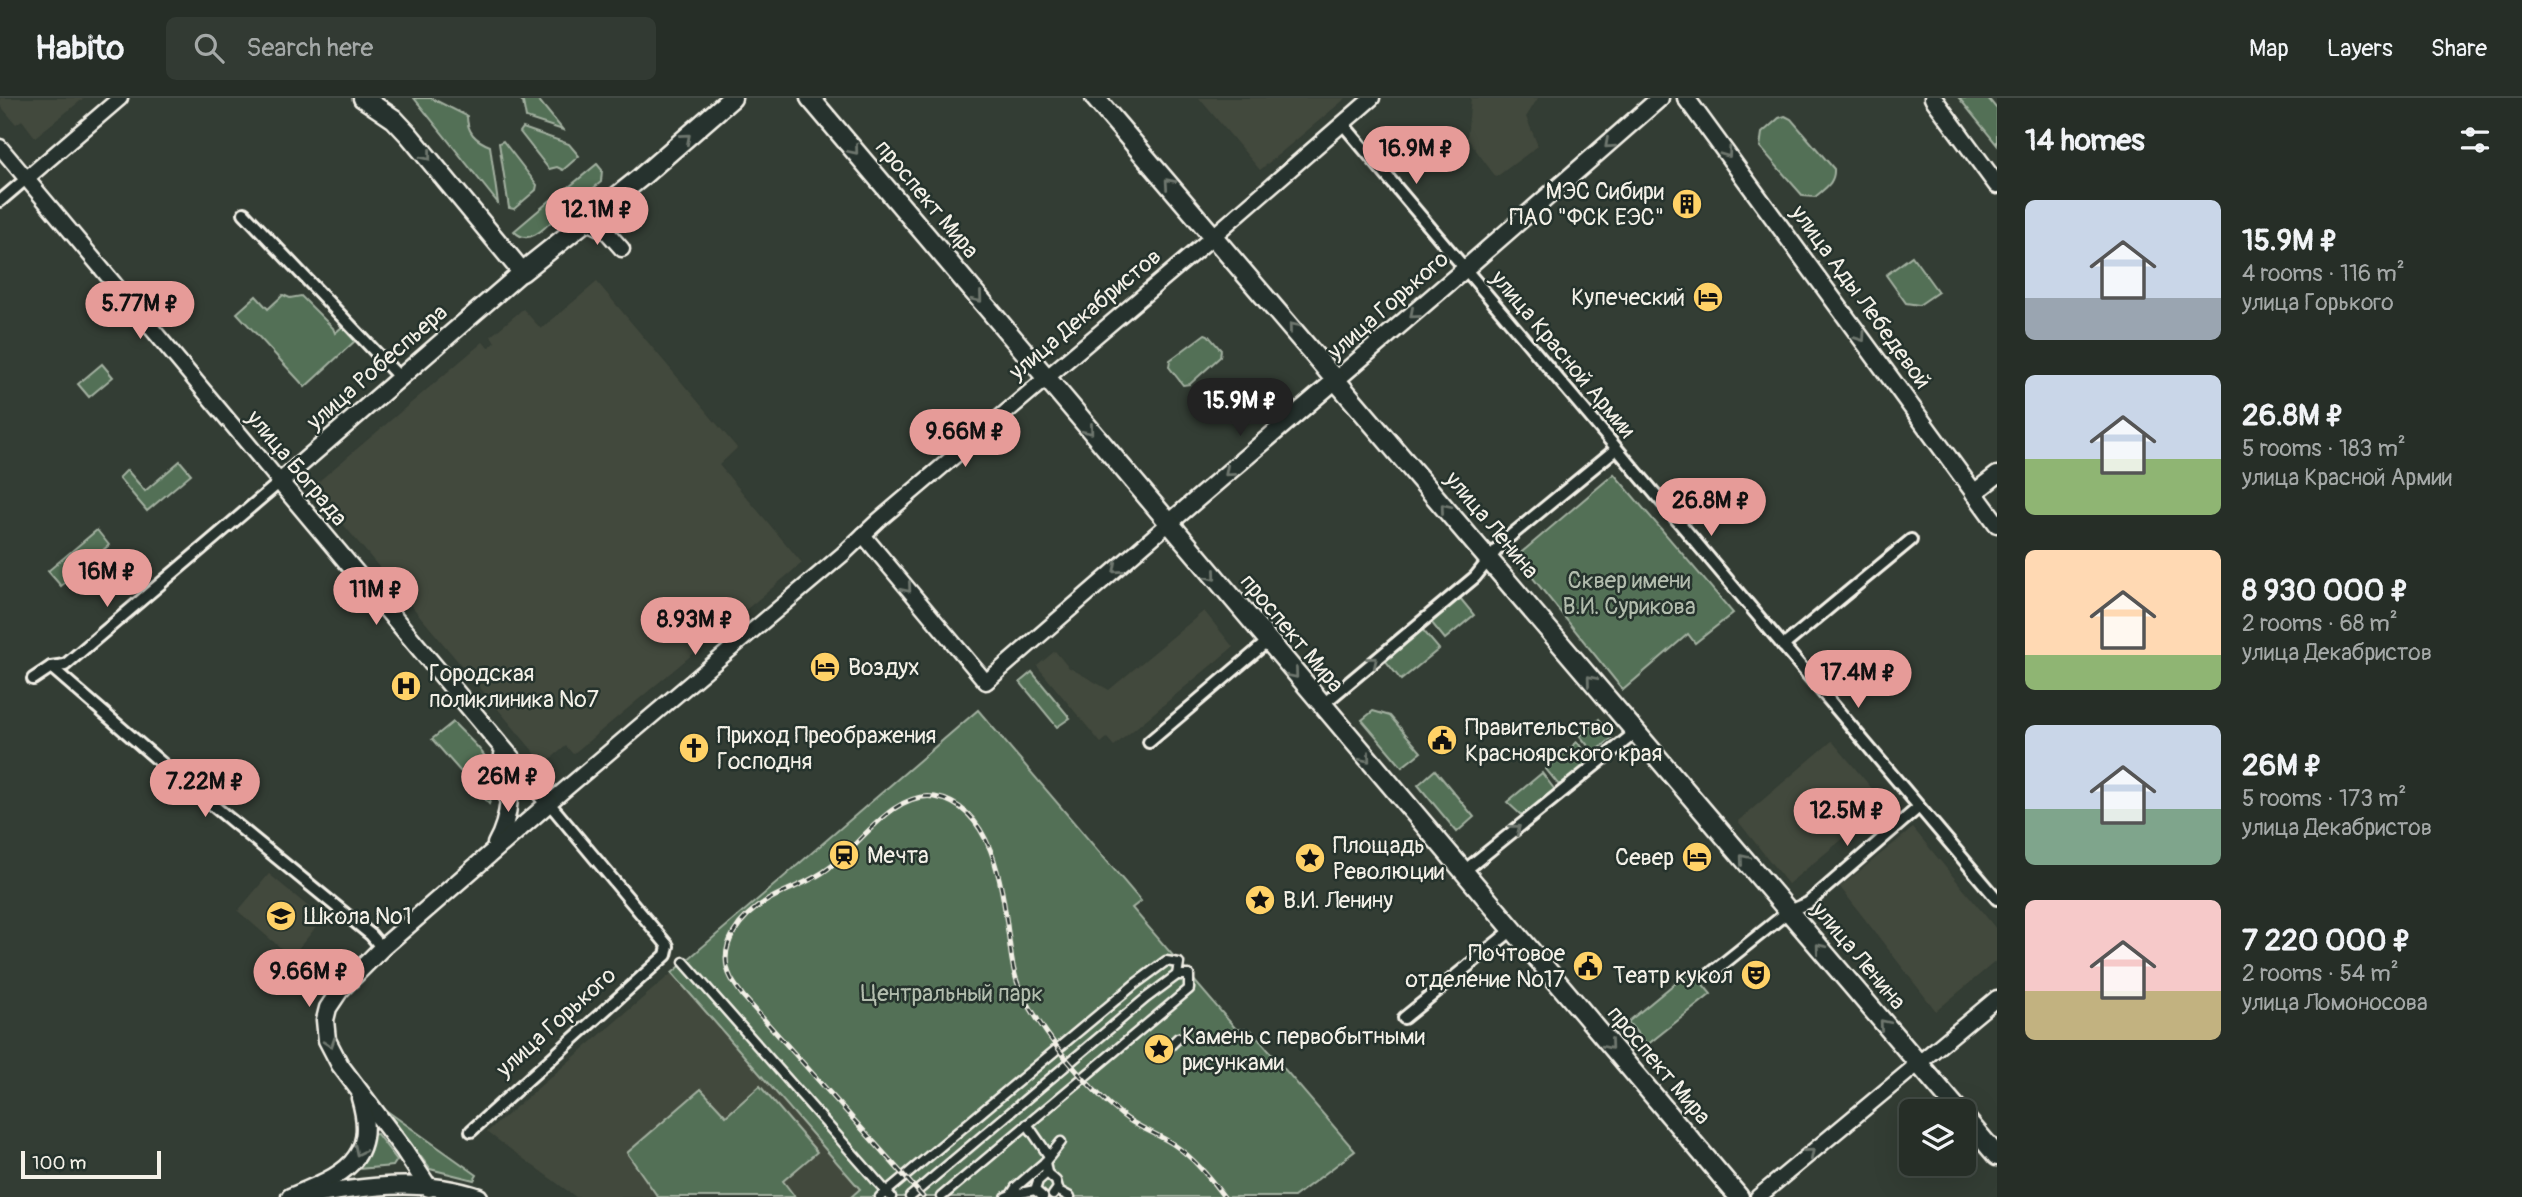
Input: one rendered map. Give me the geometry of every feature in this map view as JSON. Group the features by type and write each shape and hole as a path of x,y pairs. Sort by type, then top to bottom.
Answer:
{"main road":[{"path":"363,98 394,119 409,135 522,272"},
{"name":"улица Робеспьера","path":"280,482 522,272 587,222 732,98"},
{"name":"проспект Мира","path":"810,98 1321,706 1739,1197"},
{"name":"улица Ленина","path":"1096,98 1949,1099"},
{"name":"улица Горького","path":"1168,524 1465,270 1660,98"},
{"name":"улица Ады Лебедевой","path":"1686,98 1997,524"},
{"path":"1933,98 1997,185"},
{"path":"1974,493 1997,475"},
{"name":"улица Бограда","path":"280,482 549,803"},
{"path":"491,852 506,827 509,779 508,766 501,748"},
{"name":"улица Декабристов","path":"429,1188 332,1051 327,1040 325,1020 333,998 382,948 549,803"},
{"path":"290,1197 330,1180 346,1169 359,1153 367,1127 356,1086"},
{"path":"1976,1131 1997,1156"},
{"path":"301,1197 380,1185 456,1189 479,1197"}],"street":[{"path":"0,201 120,98"},
{"name":"улица Декабристов","path":"549,803 1372,98"},
{"name":"улица Красной Армии","path":"1342,123 1997,899"},
{"name":"улица Бограда","path":"0,147 280,482"},
{"path":"244,213 401,379"},
{"path":"587,222 606,231 622,249"},
{"path":"1321,706 1475,577 1503,542 1616,449"},
{"name":"улица Робеспьера","path":"33,679 51,667 65,665 280,482"},
{"name":"улица Горького","path":"863,536 985,682 1168,524"},
{"path":"1783,646 1911,540"},
{"path":"1149,742 1267,642"},
{"path":"51,667 165,766 371,935 382,948"},
{"path":"1463,872 1636,732"},
{"name":"улица Бограда","path":"549,803 668,946"},
{"path":"1709,975 1789,911 1808,903 1919,807"},
{"path":"1404,1018 1512,930"},
{"name":"улица Горького","path":"471,1131 666,955 668,946"},
{"path":"684,962 886,1195 1135,984 1166,961 1179,963 1177,975"},
{"path":"909,1197 1146,998 1177,975 1189,975 1189,989 941,1197"},
{"path":"1758,1197 1997,998"},
{"path":"1167,1049 1178,1038"},
{"path":"1027,1124 1047,1159 1047,1173 1038,1181 1035,1190"},
{"path":"1008,1196 1061,1142"},
{"path":"1047,1173 1056,1181 1058,1188 1051,1195"},
{"path":"1008,1196 1035,1190 1070,1197"}],"shaded area":[{"path":"0,98 84,98 35,137 22,120 16,124 0,105"},
{"path":"1199,98 1346,98 1260,170"},
{"path":"1471,98 1538,98 1526,117 1538,146 1496,177 1467,138"},
{"path":"597,282 737,448 719,465 802,563 573,754 566,746 544,764 312,487 483,342 488,348 495,342 491,336 523,309 541,329"},
{"path":"1204,611 1233,647 1114,746 1107,738 1101,743 1037,666 1055,651 1068,667 1109,690"},
{"path":"1832,741 1885,804 1788,884 1738,821"},
{"path":"1913,828 1997,930 1997,960 1936,1011 1840,887"},
{"name":"Школа №1","path":"269,874 323,919 291,957 238,911"},
{"path":"672,973 860,1189 851,1197 576,1197 487,1132"}],"green space":[{"path":"414,98 431,98 467,116 468,127 473,135 490,146 498,203"},
{"path":"519,98 537,98 563,130 526,118 523,102"},
{"path":"1959,98 1988,98 1997,109 1997,145"},
{"path":"1785,116 1791,119 1834,169 1831,182 1815,197 1803,196 1760,147 1762,133"},
{"path":"523,128 569,144 579,156 563,170 557,167 549,169 520,132"},
{"path":"503,141 537,185 536,190 514,209 509,208 499,143"},
{"path":"597,164 602,170 601,182 579,200 569,187"},
{"path":"552,199 562,211 545,227 533,236 526,237 514,231"},
{"path":"1912,256 1938,292 1919,305 1906,303 1886,275"},
{"path":"283,295 290,298 301,296 335,333 342,327 355,341 305,387 237,313 256,296 268,309"},
{"path":"1205,334 1221,350 1220,357 1190,384 1183,385 1169,367 1170,360"},
{"path":"102,364 113,377 89,397 78,384"},
{"path":"180,461 191,474 147,511 119,478 127,470 145,491"},
{"name":"Сквер имени В.И. Сурикова","path":"1614,474 1733,613 1695,643 1688,634 1623,690 1516,557"},
{"path":"97,530 109,545 61,586 48,571"},
{"path":"1460,598 1474,615 1445,639 1431,622"},
{"path":"1422,629 1439,649 1401,680 1385,660"},
{"path":"1032,672 1070,718 1057,727 1020,682"},
{"name":"Центральный парк","path":"978,710 1141,901 1132,908 1236,1029 1251,1030 1355,1151 1294,1197 851,1197 860,1189 672,973"},
{"path":"1373,711 1390,716 1421,752 1402,767 1362,720"},
{"path":"1599,719 1612,735 1611,739 1594,753 1580,736"},
{"path":"453,722 479,749 491,768 494,779 489,804 432,739"},
{"path":"1577,742 1592,760 1564,784 1558,784 1546,769"},
{"path":"1435,770 1474,817 1457,832 1418,785"},
{"path":"1542,773 1555,790 1526,814 1520,814 1507,802"},
{"path":"1691,970 1711,994 1647,1045 1628,1022"},
{"path":"760,1086 817,1152 783,1181 795,1197 658,1197 627,1153 701,1089 726,1116"},
{"path":"387,1111 477,1175 474,1180 430,1169"},
{"path":"377,1134 397,1160 393,1166 357,1169 371,1135"}],"railway":[{"path":"923,1197 743,996 731,978 726,954 734,933 758,906 829,868 891,811 920,797 935,797 954,804 970,816 982,832 991,851 1002,892 1016,978 1031,1009 1054,1042 1080,1075 1108,1103 1128,1120 1181,1149 1201,1168 1224,1197"}],"place":[{"name":"МЭС Сибири ПАО \"ФСК ЕЭС\"","path":"1687,204"},
{"name":"Купеческий","path":"1708,297"},
{"name":"Воздух","path":"825,667"},
{"name":"Городская поликлиника №7","path":"406,686"},
{"name":"Правительство Красноярского края","path":"1442,740"},
{"name":"Приход Преображения Господня","path":"694,748"},
{"name":"Мечта","path":"844,855"},
{"name":"Север","path":"1697,857"},
{"name":"Площадь Революции","path":"1310,858"},
{"name":"В.И. Ленину","path":"1260,900"},
{"name":"Школа №1","path":"281,916"},
{"name":"Почтовое отделение №17","path":"1588,966"},
{"name":"Театр кукол","path":"1756,975"},
{"name":"Камень с первобытными рисунками","path":"1159,1049"}]}
